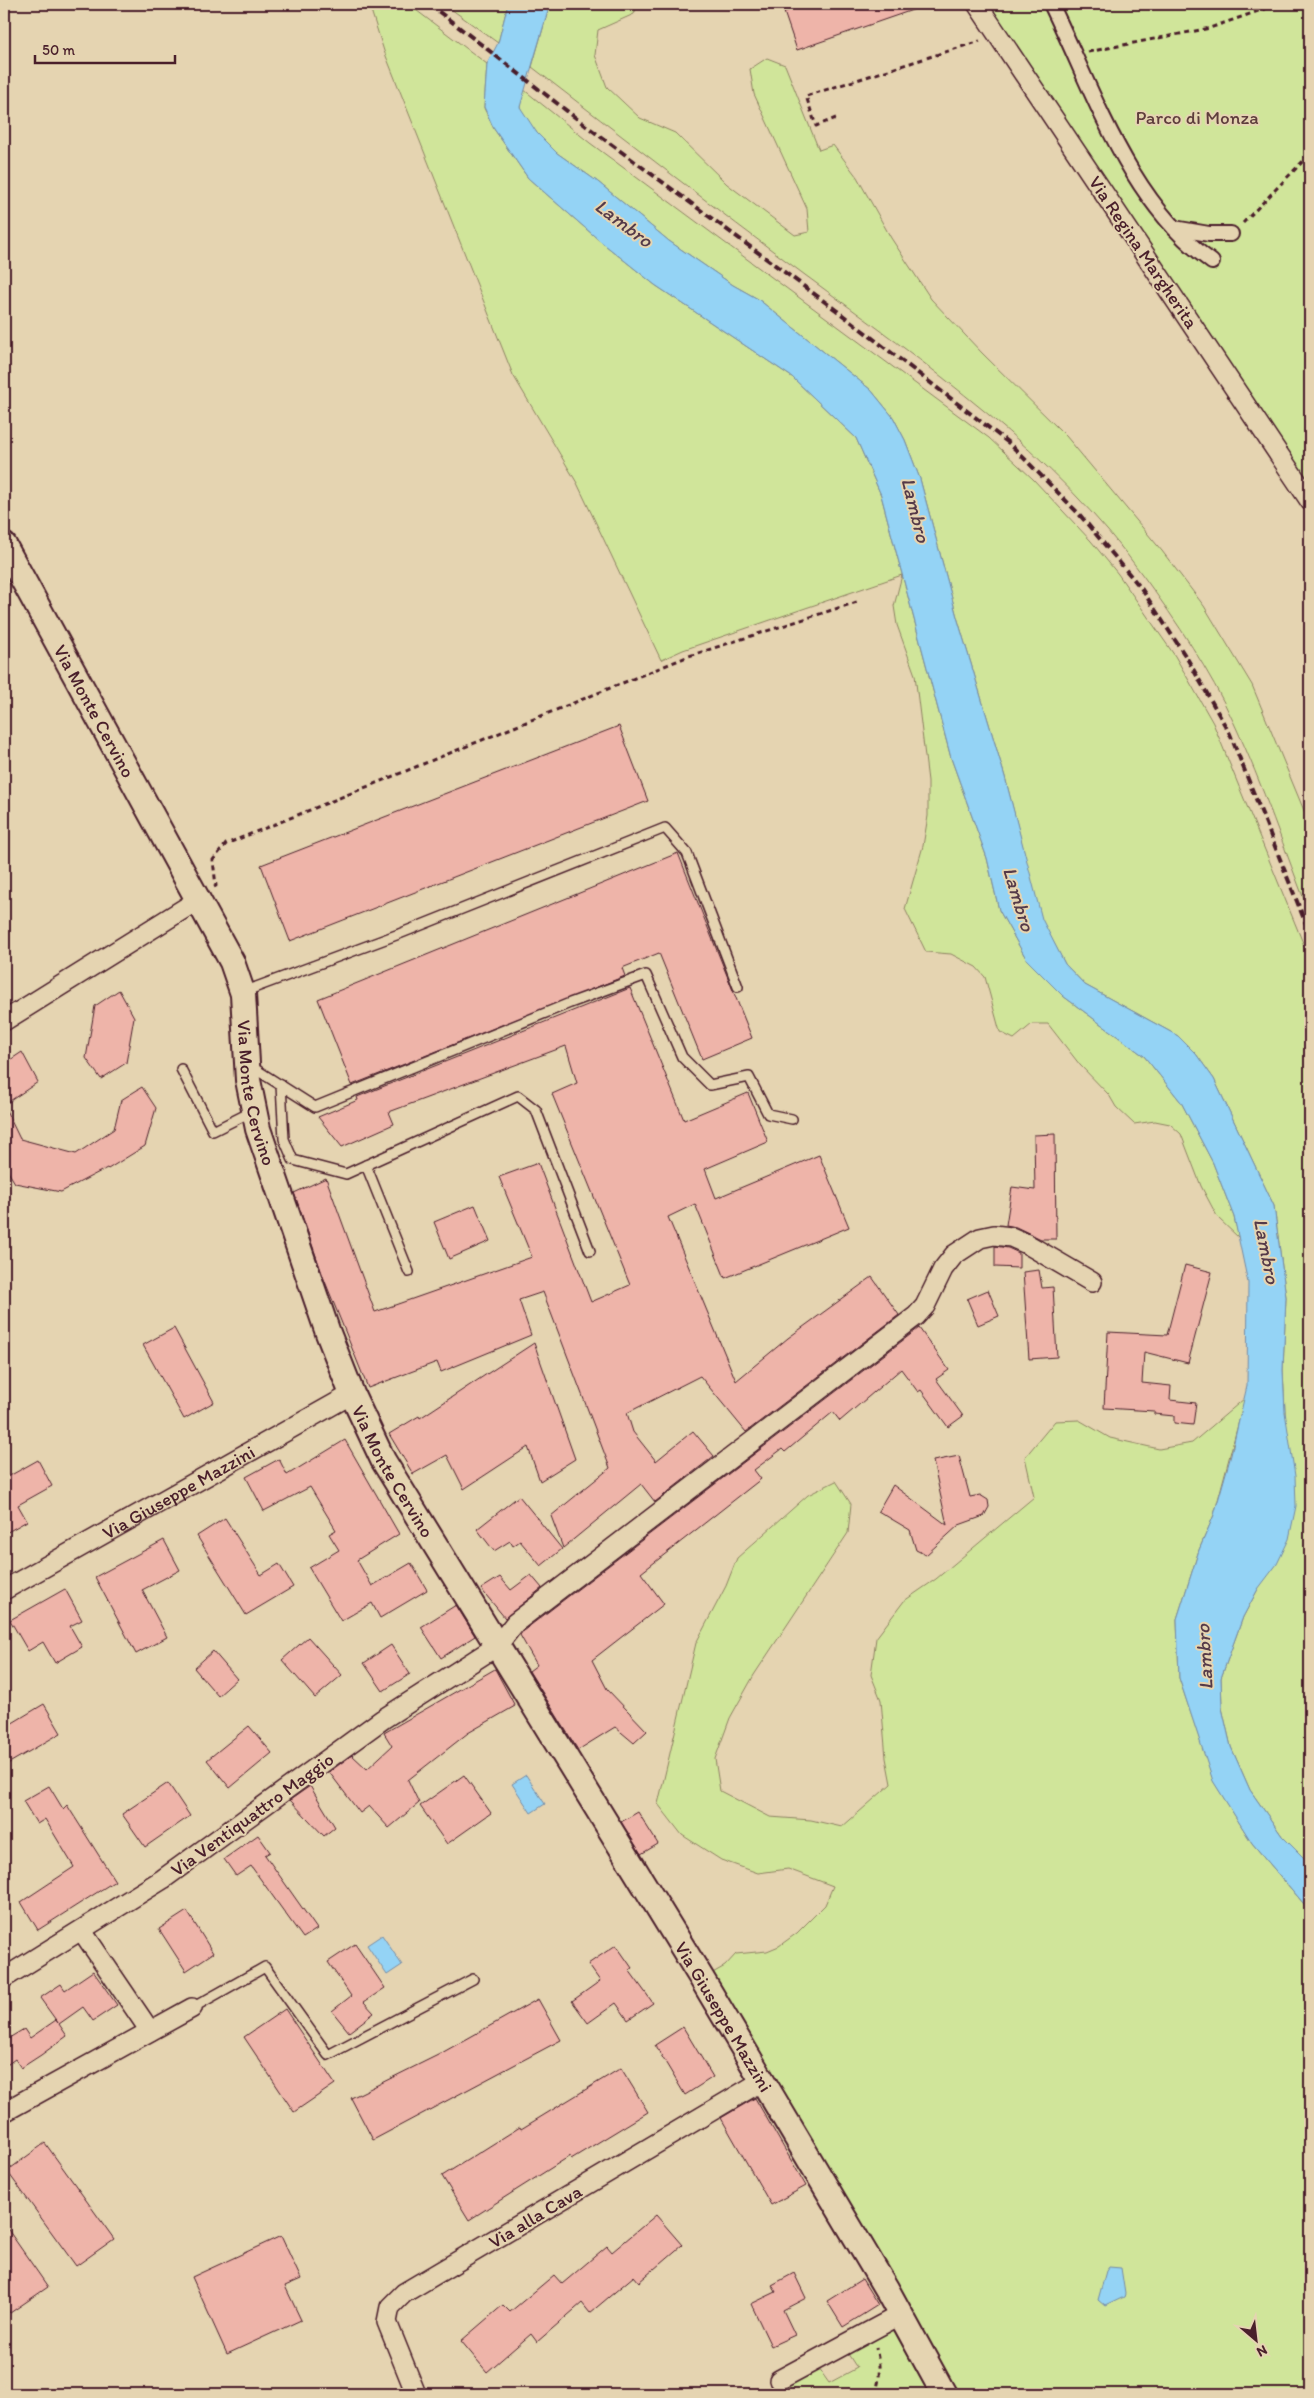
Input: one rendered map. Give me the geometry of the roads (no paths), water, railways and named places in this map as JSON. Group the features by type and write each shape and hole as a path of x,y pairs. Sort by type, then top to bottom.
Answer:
{"street":[{"name":"Via Regina Margherita","path":"977,4 1310,501"},
{"path":"1051,4 1109,128 1131,168 1156,208 1196,250 1212,262"},
{"path":"1174,228 1209,234 1231,234"},
{"name":"Via Monte Cervino","path":"4,545 232,962 243,992 247,1064 254,1111 325,1323 352,1394 382,1460 497,1646"},
{"path":"4,1021 198,900"},
{"name":"Via Ventiquattro Maggio","path":"4,1978 163,1879 383,1719 497,1646 515,1623 916,1316 933,1291 943,1268 954,1255 968,1245 980,1238 994,1235 1011,1237 1092,1282"},
{"name":"Via Giuseppe Mazzini","path":"4,1590 352,1394"},
{"name":"Via Giuseppe Mazzini","path":"497,1646 762,2081 900,2315 944,2394"},
{"path":"82,1930 150,2031"},
{"path":"4,2112 192,2008"},
{"name":"Via alla Cava","path":"416,2394 387,2322 390,2307 404,2293 762,2081"},
{"path":"779,2380 900,2315"}],"lane":[{"path":"243,992 399,934 665,828 687,853 738,987"},
{"path":"247,1064 315,1107 570,1003 646,975 682,1056 710,1085 749,1077 768,1114 792,1119"},
{"path":"181,1069 213,1131 254,1111"},
{"path":"281,1085 284,1139 292,1160 346,1174 518,1096 536,1110 590,1251"},
{"path":"366,1165 409,1272"},
{"path":"192,2008 265,1967 328,2055 473,1978"}],"water":[{"name":"Lambro","path":"508,4 550,4 520,107 537,133 557,153 598,182 669,241 733,285 758,299 871,390 893,417 905,440 920,479 957,617 1005,777 1042,919 1065,964 1085,985 1178,1036 1196,1054 1214,1079 1274,1206 1286,1297 1283,1370 1285,1412 1295,1476 1296,1506 1289,1539 1277,1564 1258,1589 1243,1617 1221,1678 1222,1708 1231,1747 1250,1790 1282,1836 1310,1864 1310,1911 1252,1843 1213,1781 1179,1678 1177,1619 1199,1550 1214,1515 1231,1455 1247,1386 1248,1283 1234,1217 1213,1163 1181,1102 1144,1056 1063,996 1027,960 999,910 987,858 951,758 881,495 856,438 792,377 655,285 600,241 528,178 494,129 484,107 487,64 498,43"},
{"path":"526,1775 545,1804 531,1813 512,1784"},
{"path":"382,1935 402,1965 387,1975 367,1945"},
{"path":"1109,2267 1121,2268 1125,2294 1124,2297 1105,2306 1098,2300 1106,2271"}],"railway":[{"path":"429,4 585,125 836,310 1010,444 1079,514 1141,588 1188,660 1230,734 1310,934"}],"park label":[{"name":"Parco di Monza","path":"1197,117"}]}
